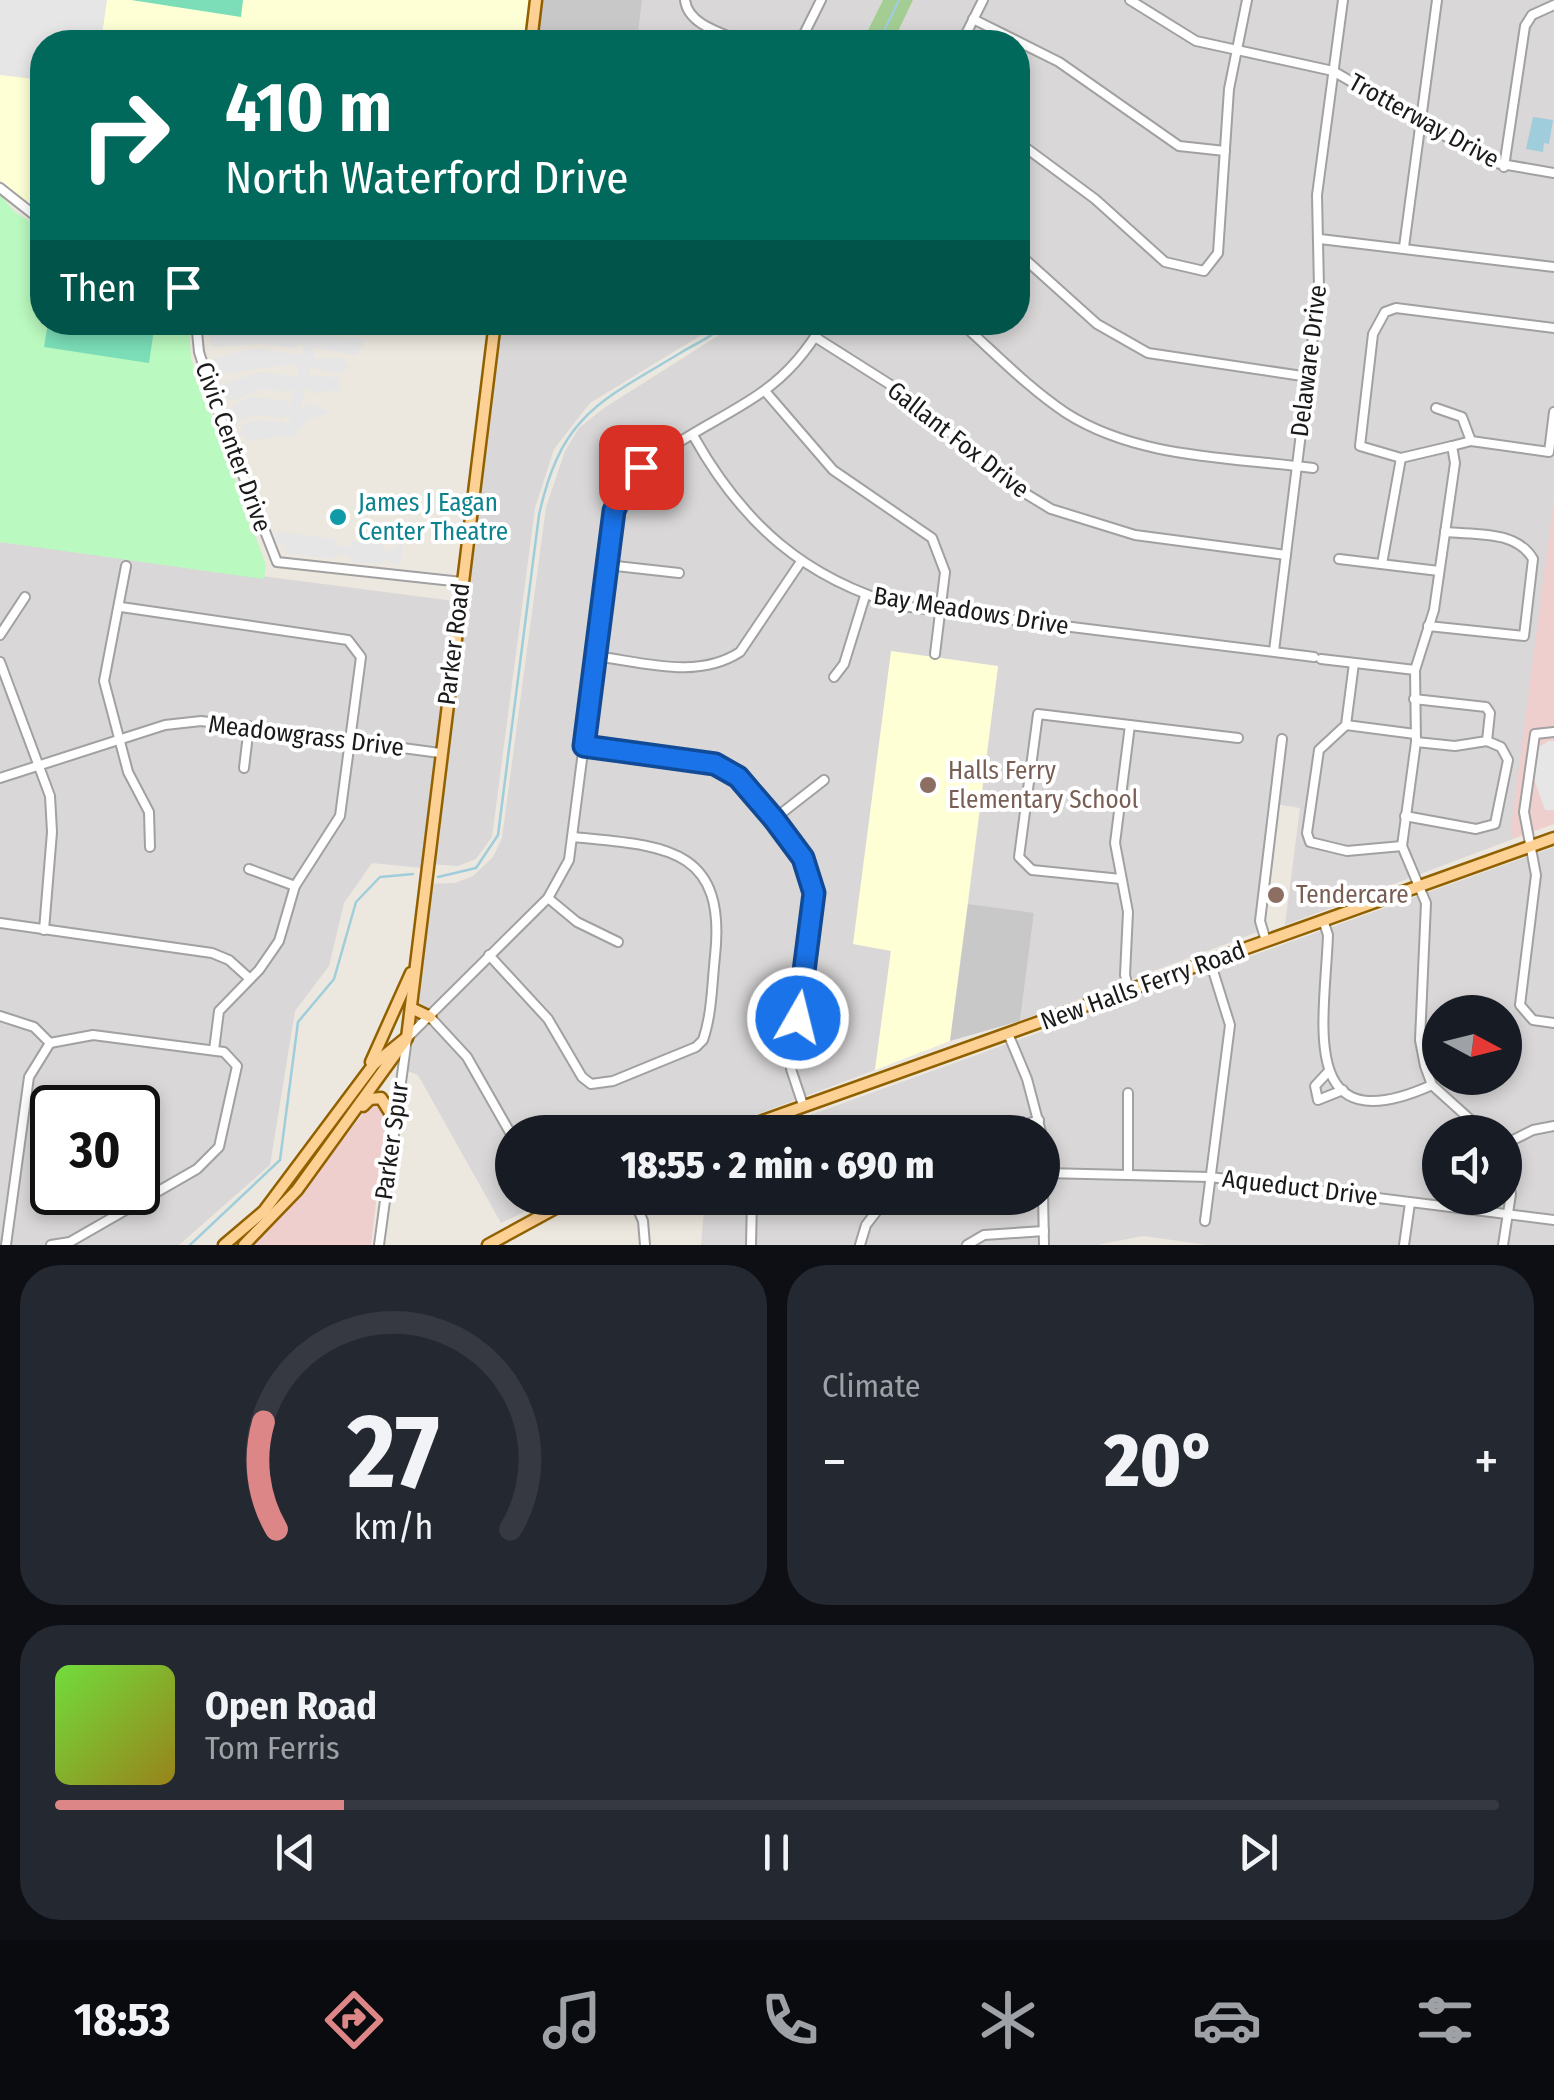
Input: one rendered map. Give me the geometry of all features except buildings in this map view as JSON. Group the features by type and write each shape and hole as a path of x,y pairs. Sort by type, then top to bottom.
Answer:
{"main road":[{"path":"532,30 536,0"},
{"name":"Parker Road","path":"244,1245 283,1208 407,1038 493,335"},
{"name":"New Halls Ferry Road","path":"778,1115 1010,1036 1554,838"},
{"name":"Parker Road","path":"358,1084 416,967"},
{"path":"410,1008 430,1016"},
{"name":"Parker Road","path":"224,1245 279,1194 358,1084 388,1049 407,1038"},
{"path":"336,1137 370,1098 381,1098 389,1104 394,1119"},
{"path":"488,1245 531,1215"}],"street":[{"path":"685,0 687,13 720,30"},
{"path":"806,30 821,0"},
{"path":"968,30 983,0"},
{"name":"Trotterway Drive","path":"1130,0 1184,36 1333,71 1504,167 1554,174"},
{"path":"1030,151 1095,199 1165,262 1192,271 1213,265 1218,253 1229,89 1247,0"},
{"name":"Delaware Drive","path":"1274,652 1320,288 1317,196 1342,0"},
{"path":"1404,247 1437,0"},
{"path":"1504,167 1525,26 1532,15 1554,5"},
{"path":"973,19 995,30"},
{"path":"1030,48 1059,62 1179,146 1226,151"},
{"path":"0,188 30,212"},
{"path":"1320,239 1554,268"},
{"path":"1030,264 1097,324 1148,353 1309,377"},
{"path":"1554,328 1396,308 1385,312 1373,334 1360,446 1401,458 1471,442 1549,452 1554,412"},
{"name":"Civic Center Drive","path":"197,335 218,414 278,562 462,582"},
{"path":"974,335 1033,388 1100,431 1168,450 1314,468"},
{"path":"407,1038 548,898 568,860 614,511 624,487 641,467 765,391 792,367 815,337"},
{"name":"Gallant Fox Drive","path":"815,337 905,394 1012,486 1051,509 1134,535 1286,555"},
{"path":"765,391 833,470 932,538 945,572 934,654"},
{"path":"1436,408 1462,417 1471,442"},
{"name":"Bay Meadows Drive","path":"694,437 734,501 800,563 865,596 940,611 1415,670"},
{"path":"1422,1048 1426,903 1402,846 1415,738 1415,670 1439,572 1455,464 1452,446"},
{"path":"1382,564 1401,458"},
{"path":"1428,626 1524,636 1533,559 1526,548 1515,539 1445,532"},
{"path":"1338,559 1439,572"},
{"path":"595,656 701,670 725,662 740,652 800,563"},
{"path":"607,565 679,574"},
{"path":"126,566 104,681 119,740 149,812 150,847"},
{"path":"834,676 844,664 865,596"},
{"path":"0,635 25,597"},
{"path":"121,607 348,640 356,646 362,662 340,816 296,886 279,941 219,1011 214,1050"},
{"path":"0,662 50,796 52,832 44,930"},
{"path":"1354,663 1346,725 1319,750 1307,833 1310,842 1347,851 1402,846"},
{"path":"1414,699 1486,707 1490,712 1486,742"},
{"path":"1121,880 1032,870 1022,864 1019,857 1038,714 1238,738"},
{"name":"Meadowgrass Drive","path":"0,778 164,725 200,721 440,754"},
{"path":"1346,725 1455,746 1486,742 1501,747 1508,760 1495,824 1476,829 1405,816"},
{"path":"244,768 250,726"},
{"path":"1129,991 1125,975 1128,912 1115,843 1130,726"},
{"path":"1554,732 1535,734 1524,812 1536,875 1520,1004 1533,1020 1554,1023"},
{"path":"1266,941 1260,921 1282,738"},
{"path":"584,746 715,764 738,777 803,858 814,893 792,1056 804,1105"},
{"path":"774,819 824,780"},
{"path":"489,955 548,1019 586,1082 614,1081 696,1047 707,1028 718,922 711,888 691,862 668,849 573,837"},
{"path":"248,869 296,886"},
{"path":"548,898 577,922 618,942"},
{"path":"1323,920 1328,934 1324,1054 1328,1072 1343,1090 1380,1104 1422,1089"},
{"path":"0,924 212,953 229,960 250,979"},
{"path":"1205,1220 1230,1025 1210,961"},
{"path":"0,1016 34,1026 50,1042"},
{"path":"430,1016 467,1057 500,1115"},
{"path":"7,1245 29,1077 50,1042 92,1035 214,1050 232,1056 237,1066 220,1147 197,1169 160,1190"},
{"path":"1010,1036 1036,1115"},
{"name":"Parker Spur","path":"379,1245 407,1038"},
{"path":"1328,1072 1316,1086 1318,1100 1325,1101 1343,1090"},
{"path":"1128,1093 1128,1174"},
{"path":"1443,1095 1465,1115"},
{"path":"1522,1136 1554,1126"},
{"name":"Aqueduct Drive","path":"1060,1173 1210,1176 1422,1203"},
{"path":"1404,1245 1410,1202"},
{"path":"52,1245 70,1242 117,1215"},
{"path":"640,1215 645,1245"},
{"path":"751,1245 752,1215"},
{"path":"860,1245 874,1215"},
{"path":"1044,1215 1044,1245"},
{"path":"1504,1245 1507,1215"},
{"name":"Aqueduct Drive","path":"1515,1215 1554,1220"},
{"path":"967,1245 984,1235 1044,1231"}],"shaded area":[{"path":"0,0 530,0 526,30 30,30 30,206 0,180"},
{"path":"0,0 107,0 103,30 30,30 30,79 0,75"},
{"path":"540,0 642,0 638,30 536,30"},
{"path":"642,0 883,0 868,30 638,30"},
{"path":"883,0 913,0 899,30 868,30"},
{"path":"913,0 1554,0 1554,497 1513,839 1285,925 1300,808 1275,804 1263,930 1020,1021 1034,914 968,904 998,667 854,944 891,950 875,1070 755,1115 495,1115 495,1212 418,1075 405,1070 429,884 455,883 473,876 493,857 502,838 546,507 565,451 579,428 604,408 719,335 1030,335 1030,30 899,30"},
{"path":"213,335 316,335 320,339 324,335 363,339 364,344 356,356 313,347 315,359 342,358 349,367 338,374 309,368 310,379 316,375 338,378 341,389 314,394 305,388 301,408 306,408 305,403 333,411 308,421 291,439 288,435 249,441 239,434 243,425 255,420 286,422 287,427 290,419 286,414 281,418 255,415 239,422 230,414 232,407 250,397 283,400 290,405 294,388 287,392 262,389 232,401 219,393 224,384 260,372 299,377 297,364 219,374 214,370 215,358 256,348 302,355 305,347 300,343 297,348 259,344 214,347 209,343"},
{"path":"497,335 701,335 590,403 554,449 535,508 492,837 476,859 458,866 430,864"},
{"path":"1554,497 1554,824 1513,839 1511,828"},
{"path":"279,532 336,539 338,546 350,547 352,541 383,545 386,552 403,543 400,566 384,560 380,565 350,562 349,556 336,554 335,559 288,554 283,544 276,545 273,536"},
{"path":"0,542 454,601 422,868 372,863 344,903 329,966 295,1011 270,1165 179,1245 0,1245"},
{"name":"Halls Ferry Elementary School","path":"891,651 998,666 950,1041 875,1070 891,951 853,944"},
{"path":"1554,741 1554,810 1545,810 1534,779 1537,748"},
{"path":"1554,847 1554,1245 1208,1245 1143,1236 1097,1245 701,1245 704,1215 1060,1215 1060,1115 810,1115"},
{"path":"968,904 1034,913 1020,1021 950,1041"},
{"path":"370,1105 382,1105 386,1119 371,1245 253,1245 284,1214"},
{"path":"497,1215 518,1215 501,1223"}],"green space":[{"path":"131,0 243,0 241,17"},
{"path":"0,195 30,221 30,335 190,335 191,359 266,565 264,579 0,542"},
{"path":"46,335 153,335 149,363 44,347"}],"water":[{"path":"1533,117 1553,120 1549,144 1544,143 1543,152 1526,149"}],"waterway":[{"path":"885,30 899,0"},
{"path":"438,877 476,868 498,835 539,515 559,454 572,433 606,399 711,335"},
{"path":"190,1245 280,1160 298,1022 334,979 356,902 380,877 413,874"}],"place":[{"name":"James J Eagan Center Theatre","path":"338,517"},
{"name":"Halls Ferry Elementary School","path":"928,785"},
{"name":"Tendercare","path":"1276,895"}],"route":[{"path":"641,467 624,487 614,511 584,746 698,758 715,764 738,777 774,819 803,858 814,893 798,1018"}]}
